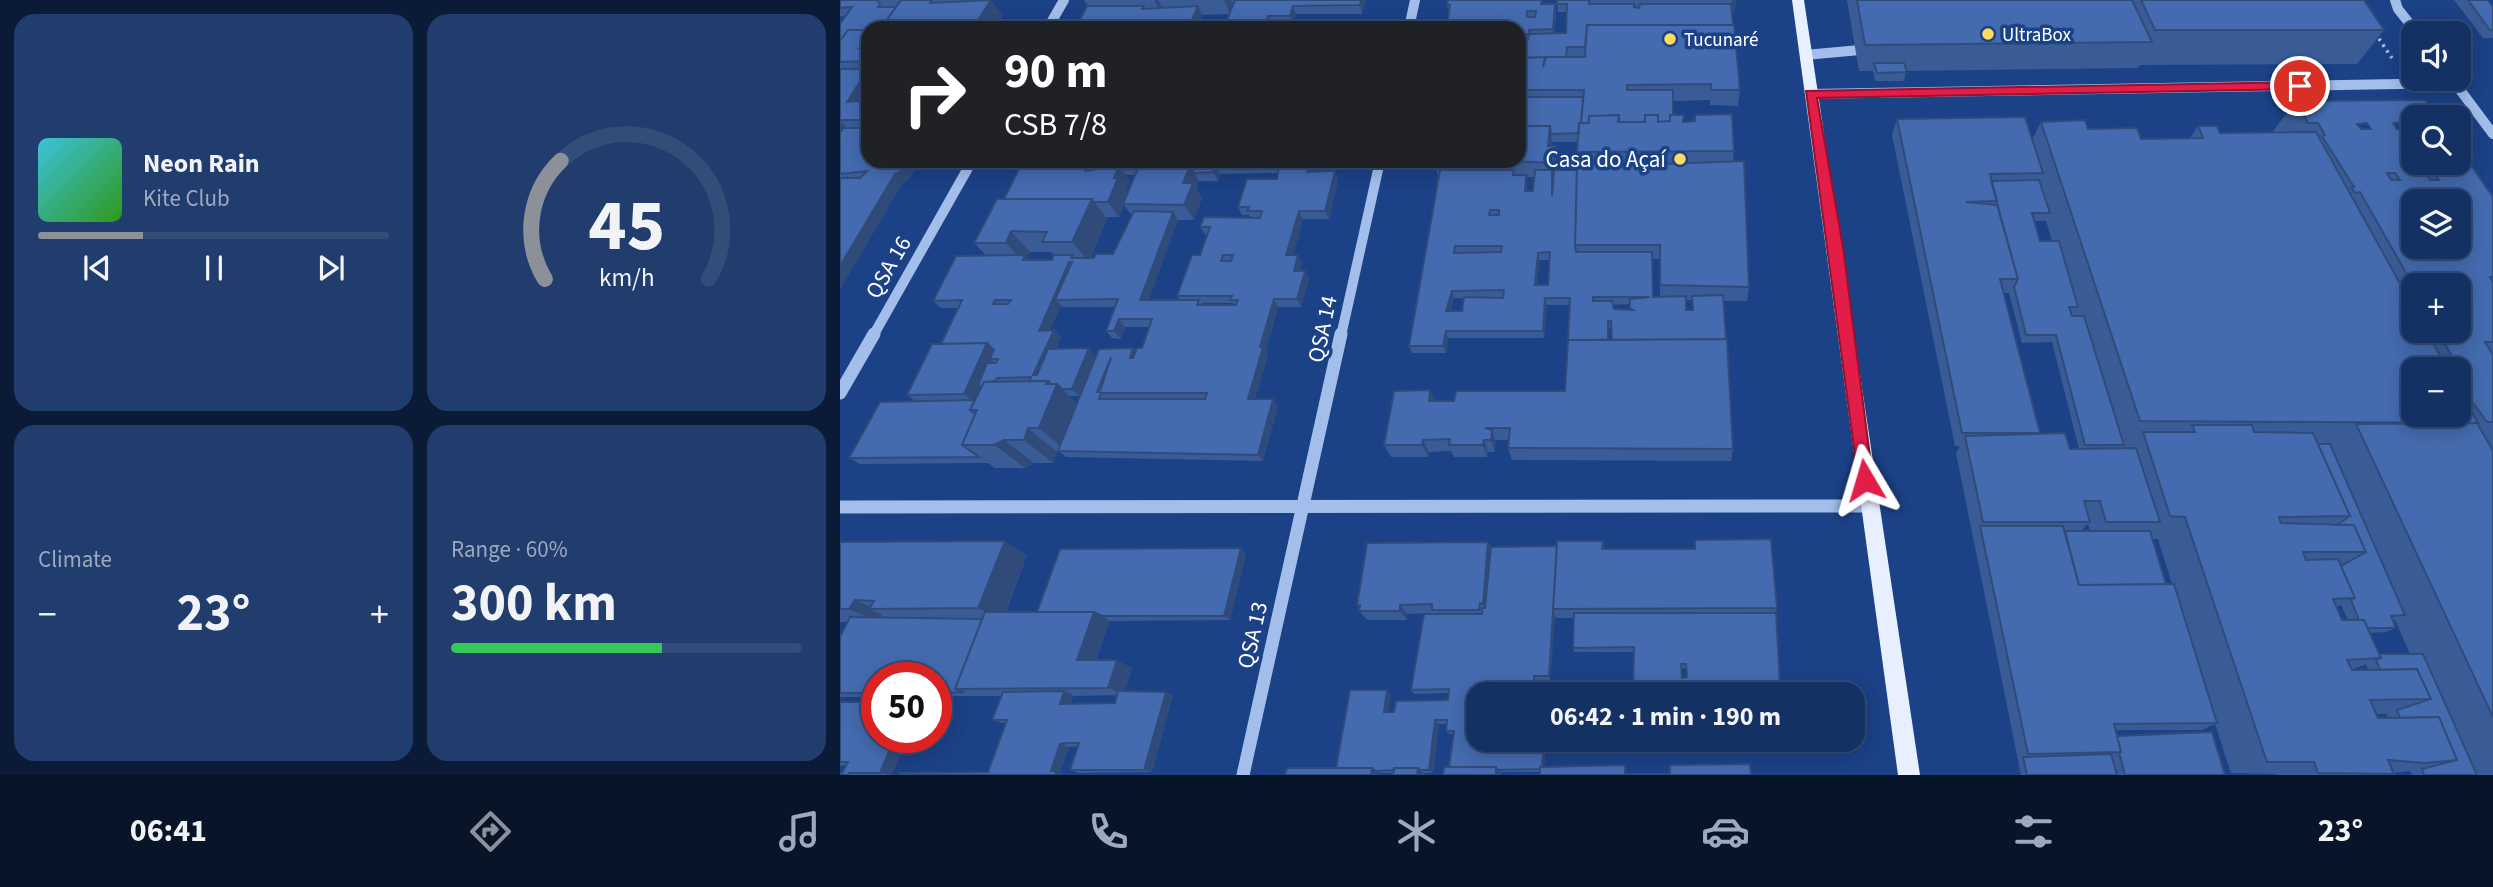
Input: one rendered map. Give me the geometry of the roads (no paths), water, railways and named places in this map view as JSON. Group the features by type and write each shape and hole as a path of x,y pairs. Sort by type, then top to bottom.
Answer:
{"main road":[{"path":"1798,0 1835,247 1868,506 1909,775"}],"street":[{"path":"1052,21 1064,0"},
{"path":"1410,21 1415,0"},
{"path":"2396,0 2398,9 2408,21"},
{"path":"1805,55 1881,47"},
{"path":"1810,94 2401,84"},
{"path":"2461,91 2493,134"},
{"name":"QSA 16","path":"840,393 968,168"},
{"name":"QSA 14","path":"1305,506 1378,168"},
{"path":"840,506 1868,506"},
{"name":"QSA 13","path":"1243,775 1305,506"}],"place":[{"name":"UltraBox","path":"1988,34"},
{"name":"Tucunaré","path":"1670,39"},
{"name":"Casa do Açaí","path":"1680,159"}]}
